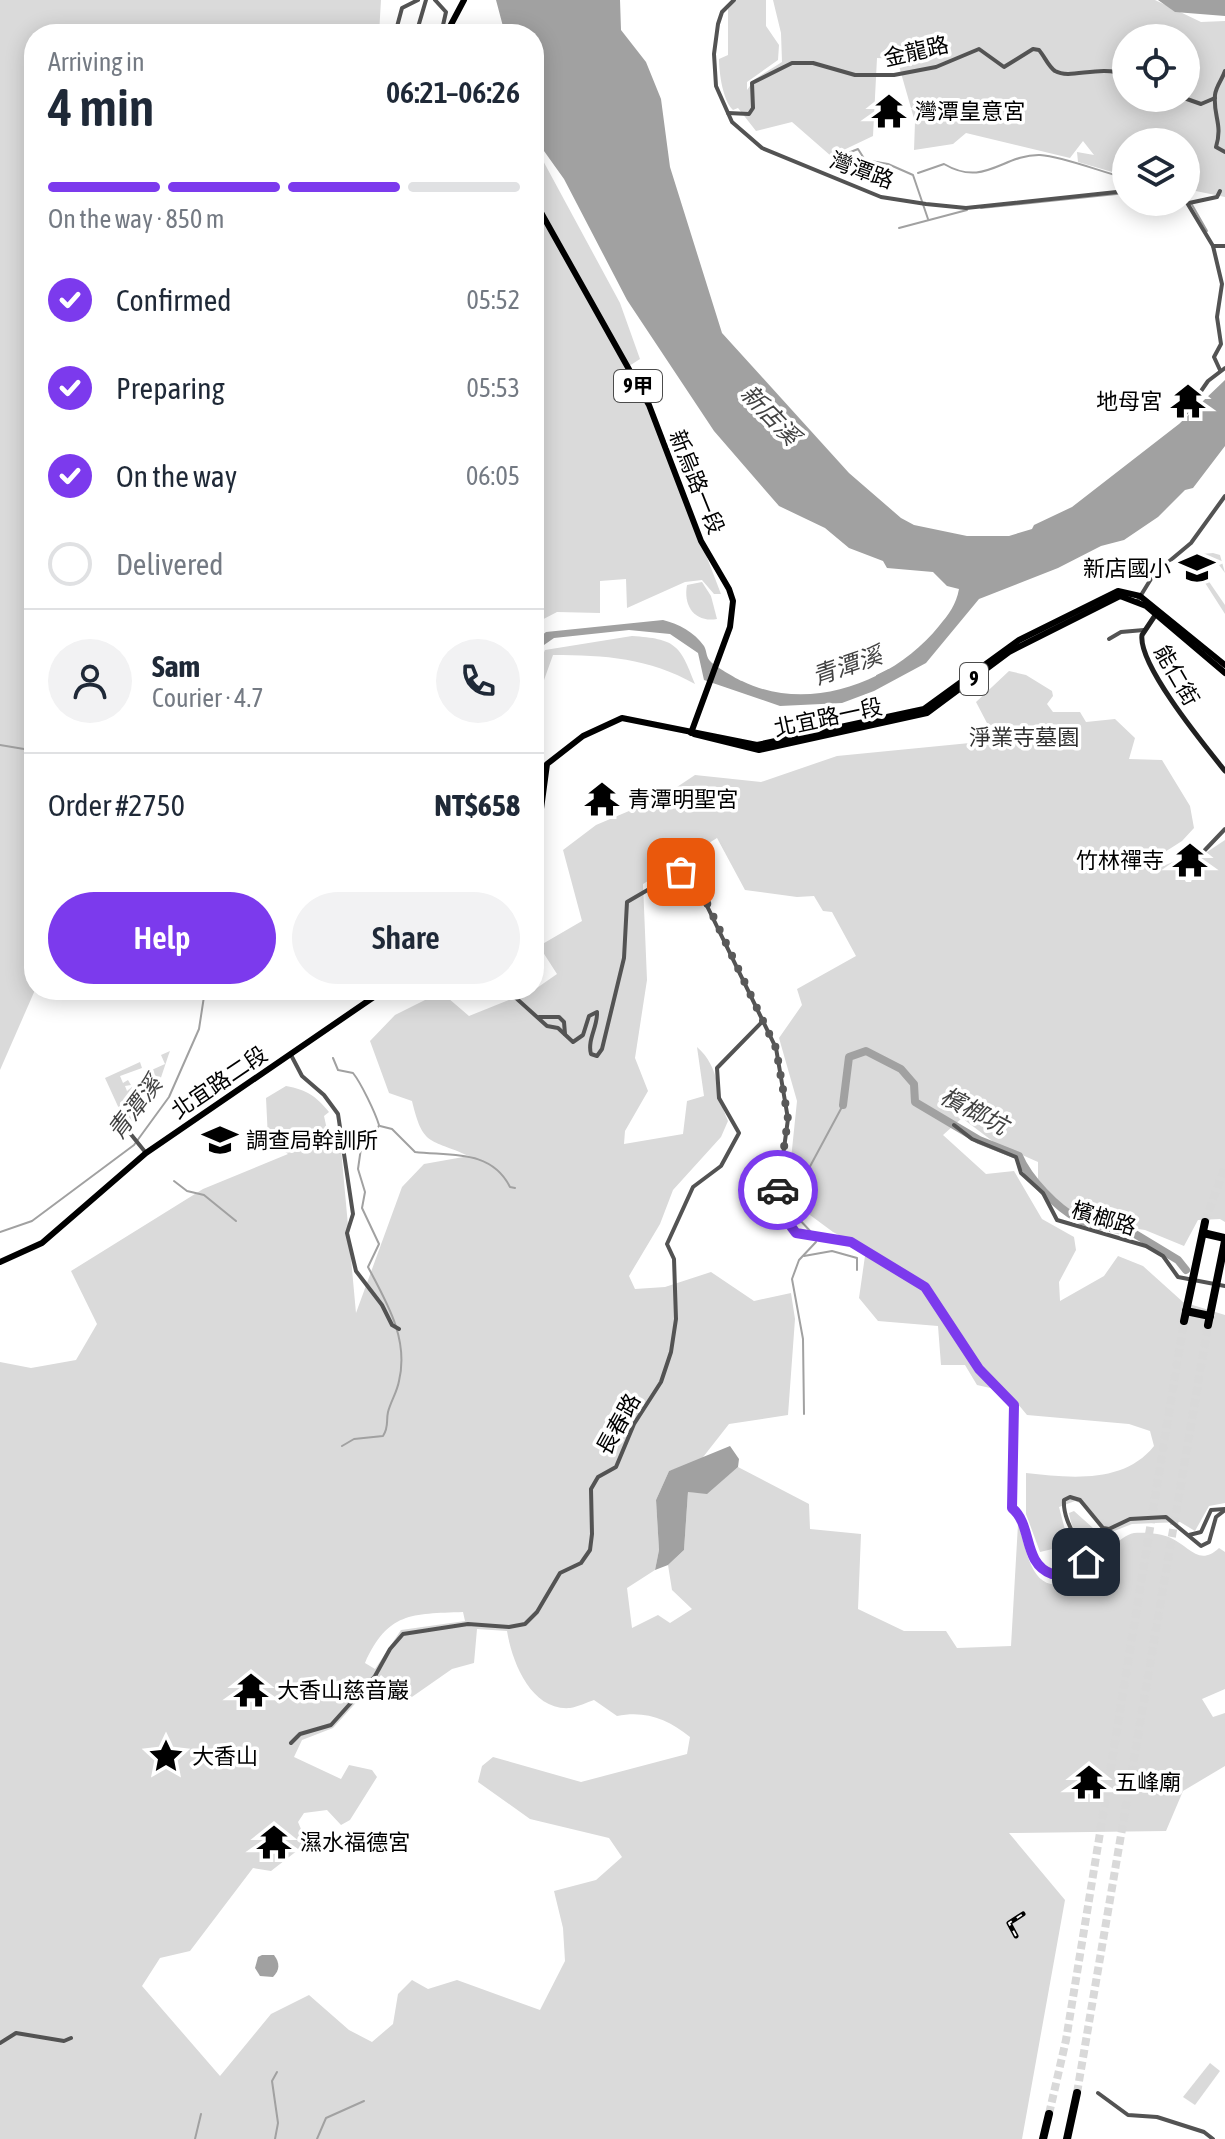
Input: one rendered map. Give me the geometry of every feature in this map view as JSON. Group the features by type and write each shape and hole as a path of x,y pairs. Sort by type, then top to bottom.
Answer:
{"highway":[{"path":"1203,1233 1225,1240 1209,1320 1185,1316 1205,1222"},
{"path":"1070,2139 1077,2093"},
{"path":"1043,2139 1049,2114"}],"main road":[{"path":"450,24 464,0"},
{"name":"新烏路一段","path":"544,218 649,405 701,541 733,601 730,627 691,733"},
{"name":"北宜路一段","path":"691,733 701,738 759,750 919,715 941,705 1009,652 1066,621 1114,597 1139,598"},
{"path":"1139,598 1225,665"},
{"path":"1158,612 1225,673"},
{"name":"9","path":"544,777 547,764 555,754 610,721 626,718 691,733"},
{"name":"北宜路二段","path":"0,1262 42,1243 145,1151 291,1055 364,1000"}],"street":[{"path":"398,24 402,8 418,0"},
{"path":"419,24 426,0"},
{"path":"435,0 446,12 445,24"},
{"name":"灣潭路","path":"734,0 722,12 714,54 716,86 726,112 739,131 762,148 881,197 966,208 1112,192"},
{"name":"金龍路","path":"726,112 749,114 753,108 752,83 792,63 813,63 855,75 894,75 936,67 979,49 1004,67 1033,49 1039,50 1054,70 1066,75 1089,68 1112,72"},
{"path":"1225,71 1215,98 1221,128 1216,147 1225,152"},
{"path":"1200,104 1215,98"},
{"path":"1200,200 1217,197 1220,191"},
{"path":"1183,417 1208,381 1223,369 1214,357 1221,344 1217,317 1224,290 1213,246 1196,216"},
{"path":"1213,246 1225,246"},
{"path":"1139,598 1163,564 1191,543 1225,496"},
{"path":"1109,639 1121,632 1144,630 1158,612"},
{"name":"能仁街","path":"1144,630 1141,644 1161,682 1177,709 1224,770"},
{"path":"1205,850 1225,829"},
{"path":"519,1000 565,1036 577,1041 589,1016 597,1012 599,1024 589,1047 594,1056 600,1054 624,958 627,902 681,872 696,880 776,1048 788,1119 777,1196 778,1209 796,1233 851,1242 925,1287 979,1369 1014,1405 1012,1508 1019,1517 1033,1559 1044,1571 1069,1572 1086,1562 1066,1525 1064,1500 1070,1497 1080,1500 1103,1528 1116,1527 1130,1519 1166,1517 1196,1543 1206,1546 1216,1517 1225,1509"},
{"path":"539,1017 559,1017 564,1022 565,1036"},
{"name":"長春路","path":"291,1743 300,1734 331,1725 375,1676 403,1634 468,1624 509,1627 525,1624 537,1612 560,1573 581,1563 586,1556 592,1534 591,1489 598,1477 616,1467 634,1424 661,1382 671,1352 676,1319 674,1259 667,1244 693,1187 721,1166 739,1133 719,1098 717,1068 764,1020"},
{"path":"291,1055 304,1078 324,1095 338,1114 353,1214 348,1224 356,1271 382,1305 392,1325 399,1329"},
{"name":"檳榔路","path":"954,1125 972,1139 1016,1157 1021,1173 1043,1193 1057,1220 1146,1246 1163,1256 1178,1277 1225,1286"},
{"path":"135,1127 129,1132 145,1151"},
{"path":"1187,1534 1197,1535 1211,1510 1225,1509"},
{"path":"0,2043 12,2033 64,2041 71,2038"},
{"path":"1098,2093 1128,2115 1157,2117 1185,2125 1213,2139"}],"green space":[{"path":"0,0 381,0 380,24 24,24 24,1000 31,1000 0,1070"},
{"path":"736,0 766,0 766,26 779,45 778,60 747,82 747,90 755,79 782,62 781,33 773,0 1155,0 1201,22 1225,21 1225,197 1200,192 1200,128 1112,128 1112,172 1078,162 1077,152 1094,155 1083,141 1070,158 966,133 953,144 914,150 915,122 897,59 877,58 873,136 831,156 792,122 756,131 738,108 733,110 722,86 720,72 719,59 728,55 728,9"},
{"path":"544,162 620,303 640,359 626,368 650,409 721,594 714,594 702,580 685,582 627,608 626,579 600,581 600,613 557,612 544,619"},
{"path":"1202,554 1220,555 1225,573 1214,558 1202,562 1201,570 1225,605 1225,614 1191,561 1197,563"},
{"path":"702,582 711,596 717,619 697,616 689,606 687,585"},
{"path":"632,636 658,639 680,652 695,684 644,663 553,655 544,680 545,650"},
{"name":"淨業寺墓園","path":"1009,671 1026,675 1052,691 1053,696 1047,704 1053,712 1080,712 1086,722 1115,719 1135,738 1129,759 1162,760 1190,806 1194,828 1182,841 1146,864 1154,870 1182,858 1179,869 1186,882 1191,882 1201,856 1225,840 1225,1222 1220,1219 1198,1220 1184,1246 1145,1230 1071,1219 1038,1182 1038,1162 995,1143 962,1118 943,1135 986,1174 1014,1171 1042,1219 1074,1237 1076,1250 1059,1282 1060,1301 1104,1276 1118,1256 1143,1266 1183,1302 1225,1315 1225,1503 1209,1506 1195,1531 1180,1522 1132,1524 1109,1533 1088,1507 1075,1501 1059,1507 1069,1545 1040,1552 1026,1514 1026,1473 1078,1477 1112,1473 1142,1458 1154,1446 1150,1431 1129,1424 1027,1415 1008,1392 977,1385 965,1365 941,1365 938,1326 878,1321 859,1298 866,1249 833,1232 787,1198 797,1101 779,1038 802,1005 797,989 856,956 832,912 823,911 814,896 797,897 745,890 717,838 643,884 647,980 635,1058 648,1091 625,1131 624,1144 683,1134 687,1101 704,1096 697,1047 714,1073 728,1121 721,1137 673,1190 660,1224 629,1276 635,1289 665,1287 711,1272 754,1301 791,1293 795,1319 788,1415 729,1424 700,1461 669,1471 656,1500 659,1550 655,1570 627,1588 632,1628 658,1615 670,1623 692,1609 672,1590 668,1565 684,1550 688,1492 707,1493 738,1467 809,1504 810,1529 861,1534 858,1609 904,1631 946,1631 957,1648 1011,1646 1018,1524 1031,1564 1042,1580 1050,1584 1072,1581 1089,1572 1069,1513 1074,1511 1112,1545 1131,1534 1147,1533 1167,1536 1200,1555 1206,1556 1219,1548 1225,1552 1225,1689 1202,1699 1213,1717 1225,1713 1225,1766 1183,1791 1166,1831 1009,1833 1065,1900 1022,2139 0,2139 0,1362 31,1368 76,1360 97,1324 71,1271 203,1189 288,1154 268,1139 266,1098 286,1086 305,1092 324,1106 329,1112 324,1116 331,1148 341,1149 356,1313 402,1187 424,1164 469,1156 436,1143 424,1134 412,1101 389,1093 370,1041 395,1015 425,1000 450,1000 469,1016 509,1000 544,1000 544,983 557,974 544,954 544,943 582,921 563,850 596,825 662,797 695,775 761,782 837,756 980,742 988,725 976,702","holes":["463,1612 465,1621 401,1630 375,1669 365,1663 383,1634 403,1619","477,1629 507,1631 519,1670 544,1702 570,1708 594,1700 617,1716 647,1715 673,1725 690,1737 687,1754 581,1782 493,1757 482,1766 478,1782 530,1819 609,1838 622,1857 596,1880 554,1891 563,1928 565,1961 540,2010 457,1980 428,1989 412,1980 398,1994 393,2024 372,2042 349,2030 309,1995 271,2014 220,2076 142,1986 160,1958 190,1951 253,1868 271,1871 307,1843 298,1822 304,1813 327,1810 341,1825 350,1820 377,1777 372,1770 349,1765 341,1779 294,1757 302,1740 333,1728 381,1675 409,1699 452,1669 474,1663"]},
{"path":"170,1051 160,1081 146,1110 132,1125 130,1118 126,1120 127,1126 105,1078 140,1062 142,1068 120,1076 123,1083 128,1080 131,1085 125,1086 127,1091 132,1087 134,1092 129,1095 132,1102 151,1093 145,1073 165,1064 161,1055"},
{"path":"1210,2063 1220,2071 1195,2105 1183,2097"}],"water":[{"name":"新店溪","path":"496,0 620,0 621,30 646,62 661,99 670,167 722,333 849,473 901,518 914,525 967,536 1009,536 1032,529 1034,525 1072,507 1179,424 1225,380 1225,446 1193,488 1185,490 1158,517 1124,540 1101,546 1058,568 979,599 926,663 874,691 842,703 780,706 704,680 698,653 670,634 629,630 554,638 544,645 546,632 663,620 691,633 704,646 711,662 740,680 768,690 795,694 822,693 875,677 899,663 943,622 954,605 959,589 947,586 933,572 887,568 883,561 849,548 825,528 779,506 714,431 627,300 564,179 544,151 544,24 502,24"},
{"path":"1158,0 1225,0 1225,16 1175,12"},
{"path":"730,1446 739,1459 738,1467 707,1494 688,1492 684,1550 668,1565 655,1570 659,1550 656,1500 669,1471"},
{"path":"274,1955 276,1958 278,1969 273,1977 260,1976 255,1968 258,1957"}],"waterway":[{"path":"833,159 858,149 865,160 888,164 913,175 928,219"},
{"path":"918,173 944,164 971,173 1015,159 1040,155 1112,174"},
{"path":"981,208 1112,194"},
{"path":"899,228 967,210"},
{"path":"1198,216 1207,231"},
{"name":"青潭溪","path":"912,656 925,644"},
{"name":"青潭溪","path":"877,676 889,670"},
{"path":"0,745 24,749"},
{"name":"青潭溪","path":"0,1232 32,1221 134,1145 169,1097 199,1029 203,1000"},
{"name":"檳榔坑","path":"843,1105 849,1057 866,1051 901,1069 914,1084 915,1102 979,1140 1019,1156 1044,1192 1078,1219"},
{"path":"333,1058 338,1070 353,1073 379,1125 374,1138 361,1148 358,1169 365,1192 362,1208 379,1244 368,1267 394,1322 401,1351 399,1381 383,1436 354,1439 342,1446"},
{"name":"檳榔坑","path":"812,1233 797,1217 807,1172 843,1105"},
{"path":"380,1126 392,1129 415,1152 481,1160 502,1175 510,1187 515,1188"},
{"path":"174,1181 187,1191 204,1195 236,1221"},
{"name":"檳榔坑","path":"1082,1221 1135,1234 1178,1260 1186,1270"},
{"name":"檳榔坑","path":"804,1414 803,1339 792,1279 799,1260 816,1242"},
{"path":"804,1256 832,1251 857,1258 857,1270"},
{"path":"275,2139 278,2123 272,2081 277,2072"},
{"path":"317,2139 326,2118 364,2101"},
{"path":"195,2139 201,2114"}],"tunnel":[{"path":"1205,1222 1225,1166"},
{"path":"1049,2114 1066,2040 1184,1321"},
{"path":"1077,2093 1208,1325"}],"railway":[{"path":"1016,1936 1009,1923 1023,1914"}],"way so far":[{"path":"681,872 687,872 696,880 776,1048 788,1119 778,1190"}],"place":[{"name":"灣潭皇意宮","path":"889,111"},
{"name":"地母宮","path":"1188,401"},
{"name":"新店國小","path":"1197,568"},
{"name":"青潭明聖宮","path":"602,799"},
{"name":"竹林禪寺","path":"1190,860"},
{"name":"調查局幹訓所","path":"220,1140"},
{"name":"大香山慈音巖","path":"251,1690"},
{"name":"大香山","path":"166,1756"},
{"name":"五峰廟","path":"1089,1782"},
{"name":"濕水福德宮","path":"274,1842"}],"route":[{"path":"778,1190 778,1209 796,1233 851,1242 910,1275 925,1287 979,1369 1014,1405 1016,1427 1012,1508 1017,1512 1033,1559 1044,1571 1052,1574 1069,1572 1084,1566 1086,1562"}]}
